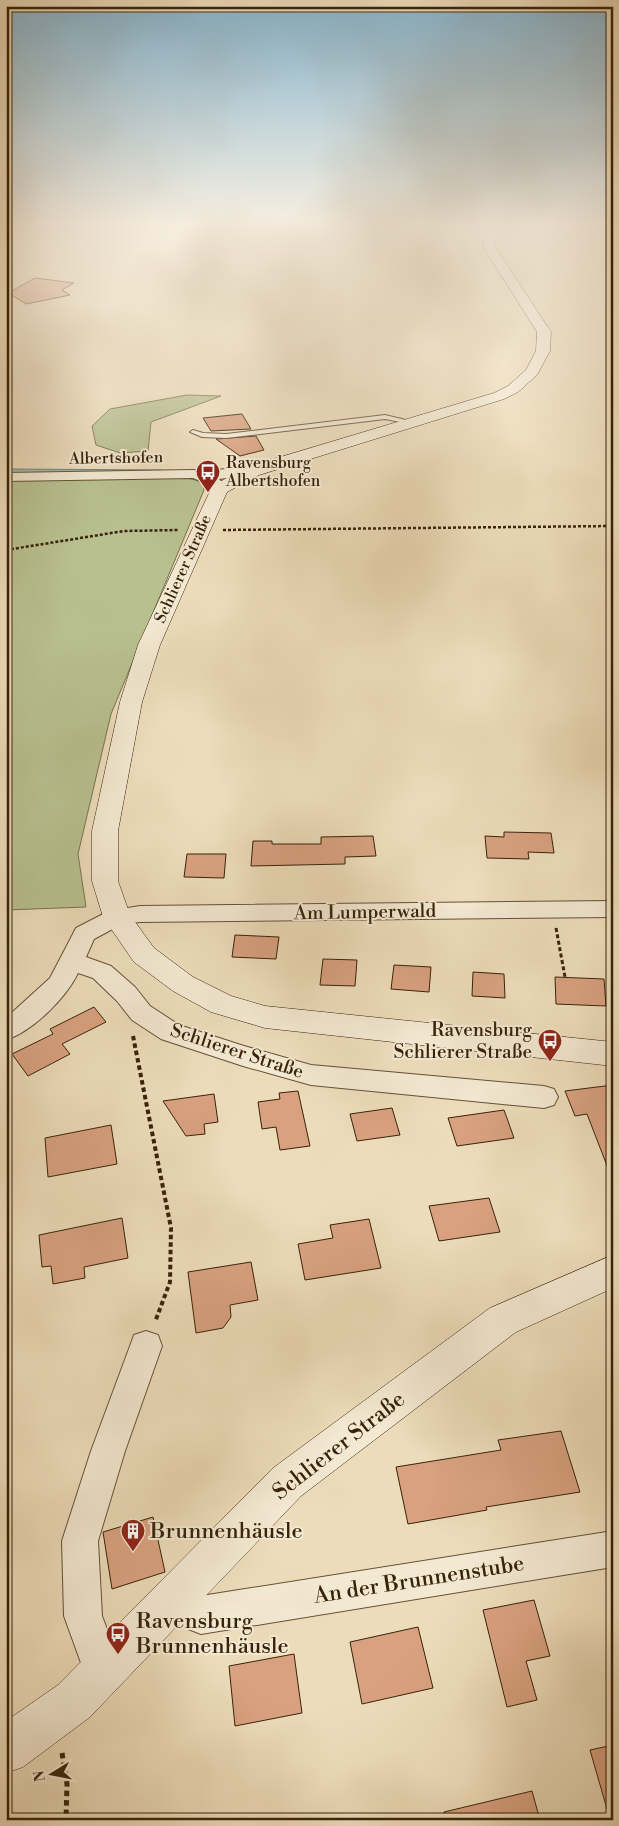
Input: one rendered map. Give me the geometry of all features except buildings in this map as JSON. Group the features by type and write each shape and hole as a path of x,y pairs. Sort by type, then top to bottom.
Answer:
{"main road":[{"path":"220,490 253,472 411,422 479,403 513,389 532,372 545,342 544,332 530,308"},
{"name":"Schlierer Straße","path":"220,490 200,530 149,645 127,718 105,831 105,881 117,917 144,955 183,984 221,1004 265,1017 613,1054"},
{"name":"Schlierer Straße","path":"6,1750 74,1701 288,1482 503,1320 613,1271"}],"street":[{"name":"Albertshofen","path":"6,477 201,476 253,472"},
{"path":"201,476 216,483 220,490"},
{"name":"Am Lumperwald","path":"117,917 140,914 613,909"},
{"path":"6,1030 17,1024 60,984 85,934 117,917"},
{"name":"Schlierer Straße","path":"72,961 102,972 126,994 141,1013 170,1032 242,1056 311,1075 544,1097"},
{"path":"103,1671 83,1616 80,1541 108,1451 146,1346"},
{"name":"An der Brunnenstube","path":"168,1603 201,1615 613,1549"}],"lane":[{"path":"192,432 202,435 226,436 385,417 411,422"}],"path":[{"path":"6,550 124,531 613,526"},
{"path":"558,940 565,977"},
{"path":"133,1036 171,1228 170,1282 146,1346"},
{"path":"57,1713 67,1784 66,1820"}],"green space":[{"path":"187,395 221,396 151,422 148,451 120,453 96,445 92,426 110,409"},
{"path":"184,477 203,482 204,490 111,714 78,854 86,907 6,910 6,480"}],"water":[{"path":"6,469 162,470 161,473 6,474"}],"place":[{"name":"Ravensburg Albertshofen","path":"208,493"},
{"name":"Ravensburg Schlierer Straße","path":"550,1062"},
{"name":"Brunnenhäusle","path":"133,1552"},
{"name":"Ravensburg Brunnenhäusle","path":"118,1655"}]}
